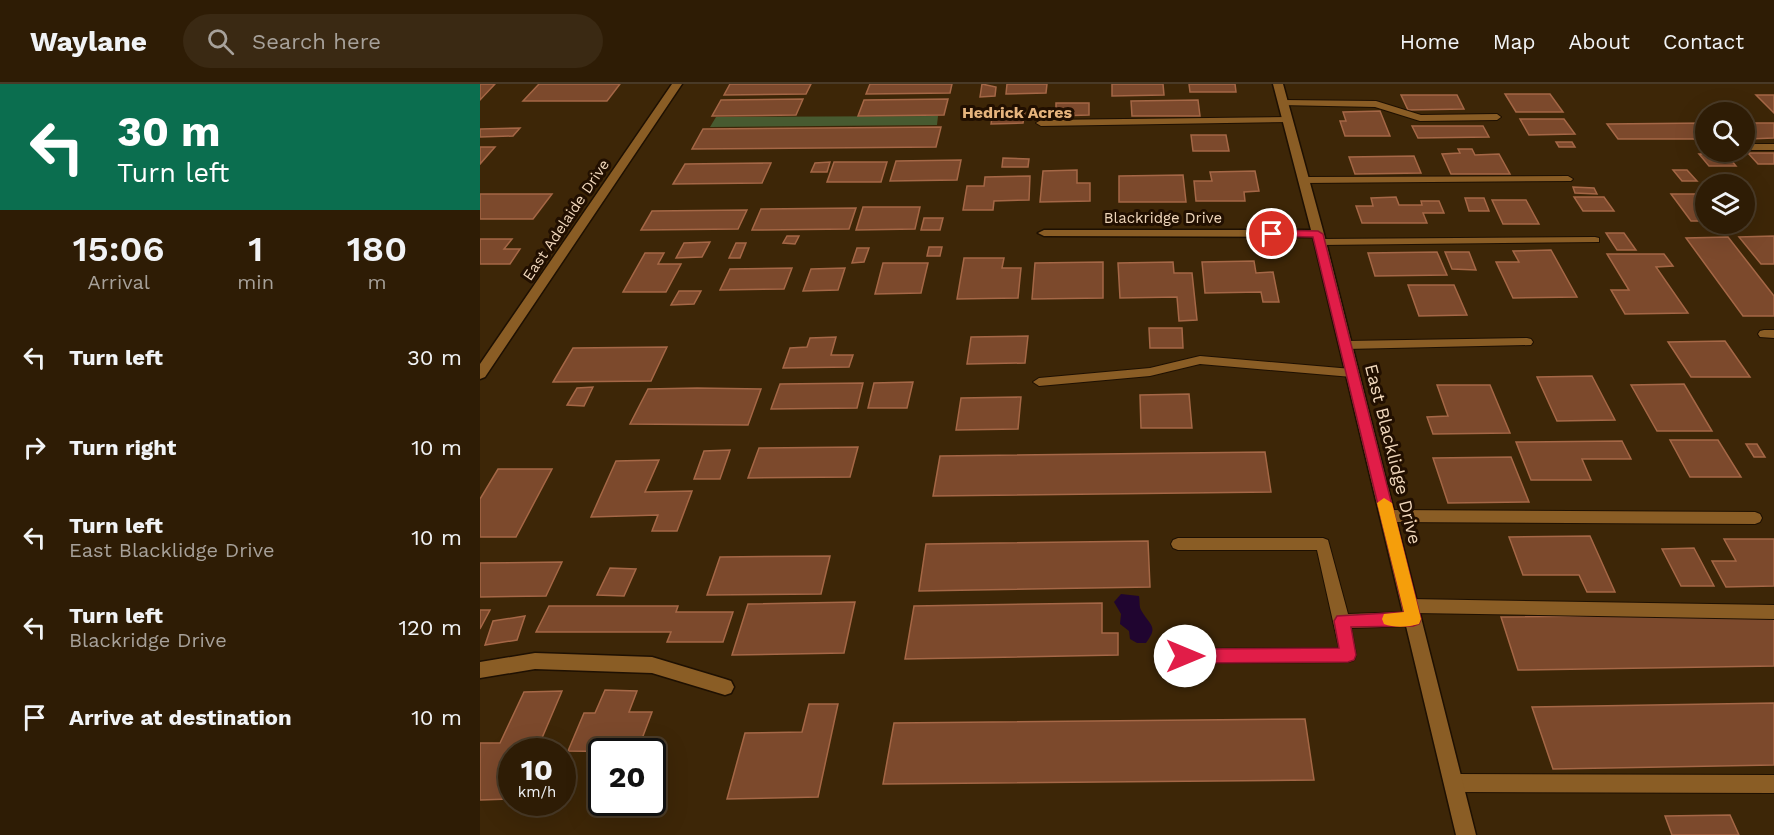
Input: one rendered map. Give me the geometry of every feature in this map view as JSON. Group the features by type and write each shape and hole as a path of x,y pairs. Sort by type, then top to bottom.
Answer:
{"street":[{"name":"East Adelaide Drive","path":"480,374 677,84"},
{"name":"East Blacklidge Drive","path":"1278,84 1346,345 1466,835"},
{"name":"Blackridge Drive","path":"1044,232 1319,238"},
{"path":"480,670 534,661 652,665 726,687"}],"lane":[{"path":"1283,103 1376,104 1420,118 1497,117"},
{"path":"1041,123 1288,120"},
{"path":"1755,147 1774,147"},
{"path":"1304,180 1568,179"},
{"path":"1319,238 1595,240"},
{"path":"1346,345 1527,342"},
{"path":"1039,382 1150,372 1200,360 1352,373"},
{"path":"1388,516 1755,519"},
{"path":"1178,544 1323,544 1348,655 1185,656"},
{"path":"1342,621 1411,613 1774,612"},
{"path":"1453,783 1774,784"}],"green space":[{"path":"938,116 937,125 710,127 716,117"}],"shaded area":[{"path":"1121,594 1139,596 1141,610 1153,629 1146,643 1137,643 1130,639 1129,631 1120,624 1121,614 1114,602"}],"building":[{"path":"480,84 495,84 480,100"},
{"path":"539,84 620,84 607,101 523,101"},
{"path":"730,84 811,84 806,94 724,95"},
{"path":"870,84 952,84 950,93 866,94"},
{"path":"982,84 996,87 995,96 980,97"},
{"path":"1007,84 1047,84 1046,93 1006,94"},
{"path":"1112,84 1163,84 1164,95 1112,96"},
{"path":"1189,84 1235,84 1236,92 1190,92"},
{"path":"1505,94 1550,94 1563,112 1516,112"},
{"path":"1401,95 1457,95 1464,109 1408,110"},
{"path":"1756,95 1774,95 1774,113"},
{"path":"803,99 796,115 712,116 721,100"},
{"path":"948,99 944,115 858,116 864,100"},
{"path":"1198,100 1200,116 1132,116 1131,101"},
{"path":"1056,103 1089,103 1089,115 1056,116"},
{"path":"993,111 1025,111 1023,123 991,124"},
{"path":"1380,111 1390,136 1345,136 1340,121 1346,121 1343,112"},
{"path":"1520,119 1564,119 1575,134 1529,135"},
{"path":"1695,123 1695,139 1618,139 1607,124"},
{"path":"1755,123 1774,123 1774,138 1755,139"},
{"path":"1412,126 1483,126 1489,137 1418,138"},
{"path":"941,127 936,147 692,149 703,129"},
{"path":"520,128 513,136 480,137 480,129"},
{"path":"1191,135 1226,135 1229,151 1193,151"},
{"path":"1556,142 1572,142 1575,147 1559,147"},
{"path":"480,147 495,147 480,164"},
{"path":"1458,149 1472,149 1475,155 1499,154 1510,174 1451,174 1442,154 1460,153"},
{"path":"1755,153 1774,153 1774,164 1758,164 1755,161"},
{"path":"1414,156 1421,173 1355,174 1349,157"},
{"path":"1003,158 1029,159 1028,167 1002,167"},
{"path":"961,160 957,180 890,181 896,161"},
{"path":"830,162 827,172 811,172 815,163"},
{"path":"834,162 887,162 881,182 827,182"},
{"path":"1706,162 1733,162 1736,166 1709,166"},
{"path":"771,163 762,183 673,184 685,164"},
{"path":"1077,170 1077,183 1090,183 1090,201 1040,202 1043,171"},
{"path":"1673,170 1687,170 1695,179 1695,181 1682,181"},
{"path":"1255,171 1259,191 1244,192 1245,201 1196,201 1194,181 1212,181 1210,172"},
{"path":"1183,175 1186,202 1119,202 1119,176"},
{"path":"1030,176 1029,200 994,201 993,210 963,210 967,186 984,186 985,177"},
{"path":"1573,187 1594,188 1597,194 1575,193"},
{"path":"480,194 552,194 533,219 480,219"},
{"path":"1671,194 1695,194 1695,221 1691,221"},
{"path":"1396,197 1399,205 1422,205 1421,201 1439,201 1444,213 1423,213 1427,223 1362,223 1356,206 1373,206 1371,198"},
{"path":"1574,197 1604,197 1614,211 1583,211"},
{"path":"1465,198 1484,198 1489,211 1469,211"},
{"path":"1492,200 1526,200 1539,224 1503,224"},
{"path":"863,207 920,207 915,229 856,230"},
{"path":"856,208 849,229 752,230 761,209"},
{"path":"747,210 738,229 641,230 652,211"},
{"path":"924,218 943,218 940,230 921,230"},
{"path":"1606,233 1624,233 1636,250 1617,250"},
{"path":"787,236 799,236 795,244 783,243"},
{"path":"1774,236 1774,264 1761,264 1739,237"},
{"path":"1728,237 1774,296 1774,316 1743,316 1686,238"},
{"path":"480,239 512,239 504,249 520,249 510,264 480,264"},
{"path":"710,242 702,257 676,258 684,243"},
{"path":"736,243 746,243 740,258 729,258"},
{"path":"929,247 942,247 940,256 927,256"},
{"path":"857,248 869,248 864,262 852,263"},
{"path":"1551,250 1577,297 1513,298 1496,262 1519,262 1513,251"},
{"path":"1437,252 1447,275 1375,276 1368,253"},
{"path":"1445,252 1469,252 1476,270 1452,269"},
{"path":"645,253 664,253 658,264 681,264 666,292 623,292"},
{"path":"1607,254 1664,254 1673,266 1656,267 1688,313 1625,314 1611,290 1629,290"},
{"path":"964,258 1004,258 1002,268 1021,268 1018,298 957,299"},
{"path":"1254,261 1256,273 1273,272 1279,302 1263,302 1261,292 1205,293 1202,262"},
{"path":"1103,262 1103,298 1032,299 1035,263"},
{"path":"1173,262 1174,273 1192,273 1197,320 1179,321 1177,297 1120,298 1118,263"},
{"path":"883,263 928,263 921,293 875,294"},
{"path":"792,268 784,289 720,290 730,269"},
{"path":"845,268 838,290 803,291 811,269"},
{"path":"1408,285 1454,285 1467,315 1419,316"},
{"path":"679,291 701,291 694,304 671,305"},
{"path":"1149,328 1182,328 1183,348 1150,348"},
{"path":"1028,336 1025,363 967,364 971,337"},
{"path":"836,337 831,355 853,355 849,367 783,368 790,348 807,347 810,338"},
{"path":"1725,341 1750,377 1691,377 1668,342"},
{"path":"667,347 651,381 553,382 573,348"},
{"path":"1592,376 1615,420 1557,421 1537,377"},
{"path":"913,382 907,408 868,408 874,383"},
{"path":"863,383 857,408 771,409 780,384"},
{"path":"1684,384 1712,431 1657,431 1631,385"},
{"path":"1437,385 1490,385 1510,433 1433,434 1427,417 1448,416"},
{"path":"593,387 584,406 567,405 577,388"},
{"path":"648,389 761,389 748,425 630,424"},
{"path":"1189,394 1192,428 1141,428 1140,395"},
{"path":"1021,397 1018,429 956,430 961,398"},
{"path":"1670,440 1718,440 1741,477 1690,477"},
{"path":"1622,441 1631,459 1582,459 1591,480 1531,480 1516,442"},
{"path":"1746,444 1757,444 1765,457 1754,457"},
{"path":"858,447 850,477 748,478 759,448"},
{"path":"730,450 720,479 694,479 704,451"},
{"path":"1265,452 1271,492 933,496 940,456"},
{"path":"1511,457 1529,502 1448,503 1433,458"},
{"path":"659,460 645,492 692,491 677,531 652,531 658,515 591,517 616,461"},
{"path":"498,469 552,469 516,537 480,537 480,499"},
{"path":"1590,536 1615,592 1587,592 1579,575 1523,575 1509,537"},
{"path":"1724,539 1774,539 1774,586 1726,587 1712,561 1736,561"},
{"path":"1148,541 1150,587 919,591 926,544"},
{"path":"1694,548 1714,586 1681,586 1662,549"},
{"path":"830,556 821,594 707,595 720,557"},
{"path":"562,562 546,596 480,597 480,563"},
{"path":"610,568 636,569 624,596 597,595"},
{"path":"855,602 844,653 732,655 748,604"},
{"path":"1102,603 1102,633 1118,633 1118,655 905,659 914,606"},
{"path":"549,606 678,606 676,612 733,612 723,642 667,642 671,632 536,632"},
{"path":"480,610 490,610 480,629"},
{"path":"1774,614 1774,666 1518,670 1501,617"},
{"path":"525,616 517,640 485,645 493,621"},
{"path":"605,690 637,691 629,712 652,712 642,738 588,738 588,751 576,751 576,738 573,738 584,713 595,713"},
{"path":"562,691 542,738 502,738 524,692"},
{"path":"1774,703 1774,765 1553,769 1532,707"},
{"path":"809,704 838,704 818,797 727,799 745,733 802,732"},
{"path":"1305,719 1314,780 883,784 894,723"},
{"path":"480,743 498,743 498,799 480,800"},
{"path":"1730,815 1739,835 1672,835 1665,816"}],"slow traffic":[{"path":"1384,503 1413,619 1390,619"}],"district":[{"name":"Hedrick Acres","path":"1017,112"}],"route":[{"path":"1185,656 1348,655 1342,621 1413,619 1318,234 1272,234"}]}
